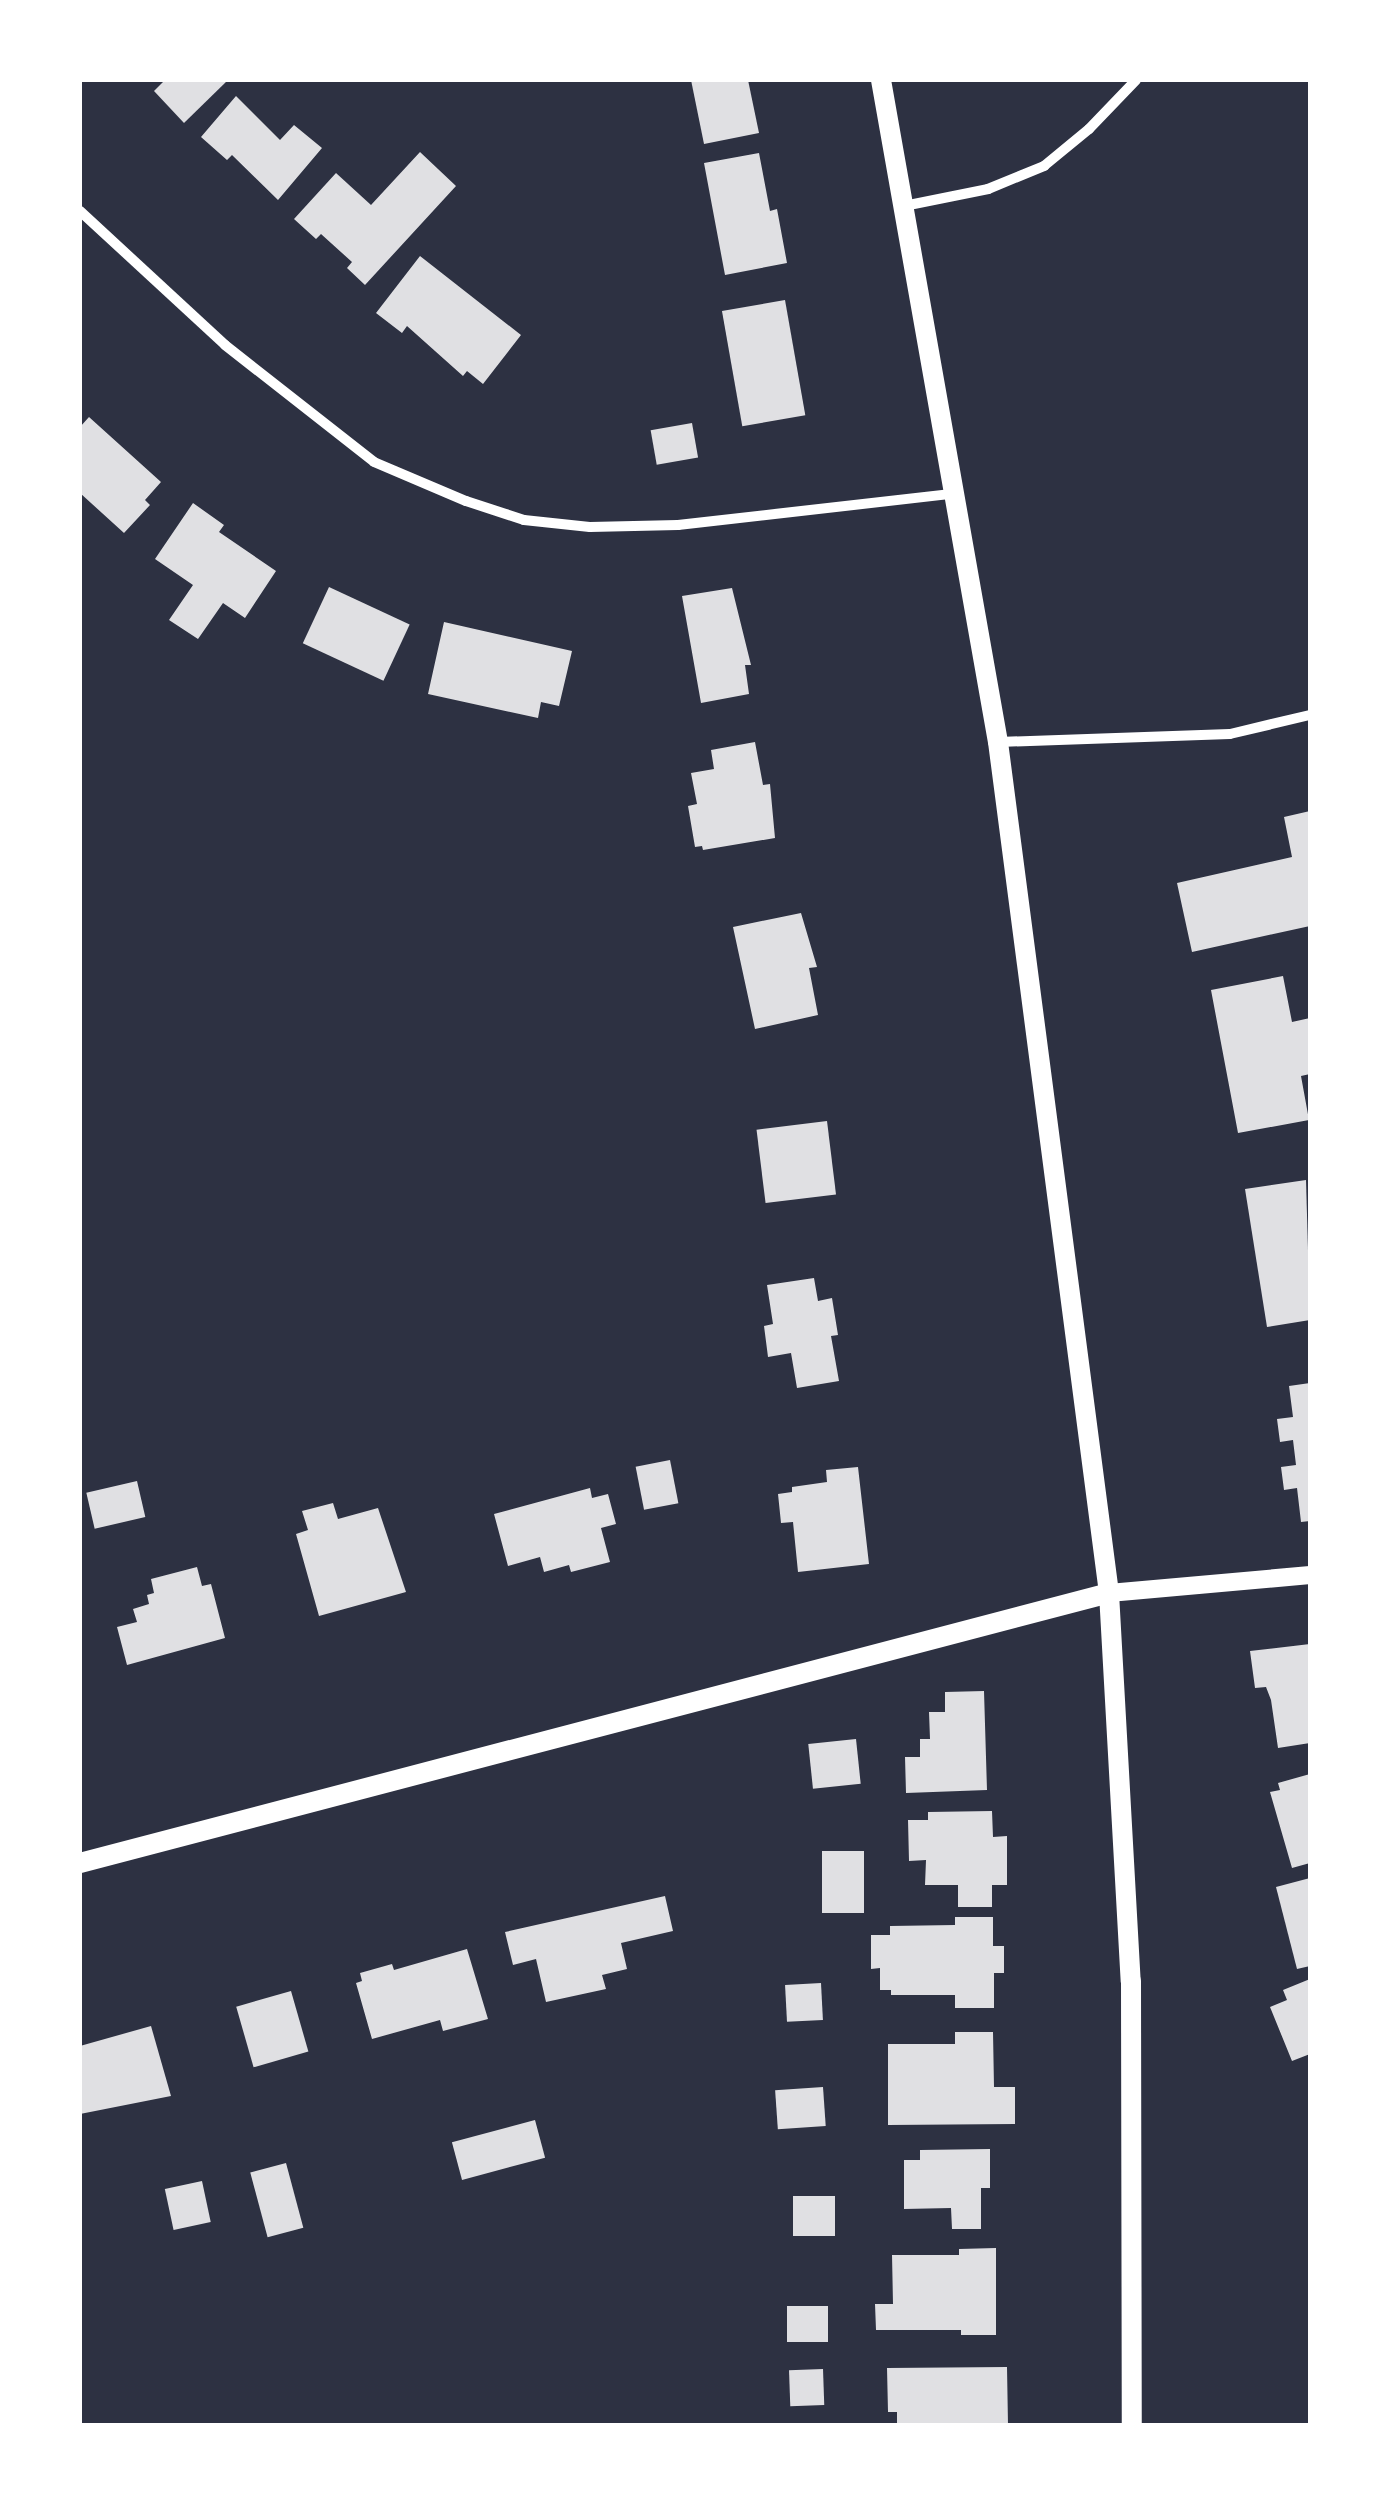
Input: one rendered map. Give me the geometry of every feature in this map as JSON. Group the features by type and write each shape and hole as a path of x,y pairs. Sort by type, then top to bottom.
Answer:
{"main road":[{"path":"881,80 951,494 998,742 1109,1592 1131,1981 1132,2425"},
{"path":"80,1862 1109,1592"}],"street":[{"path":"904,206 988,188 1044,166 1089,129 1136,80"},
{"path":"80,211 225,345 374,462 466,501 524,520 590,528 678,526 951,494"},
{"path":"998,742 1230,734 1310,715"},
{"path":"1109,1592 1310,1575"}],"building":[{"path":"165,80 228,80 184,123 154,91"},
{"path":"691,80 748,80 759,133 704,144"},
{"path":"236,96 280,140 294,125 322,148 278,200 232,155 227,160 201,137"},
{"path":"420,152 456,186 365,285 347,268 352,262 321,234 316,239 294,219 336,173 371,205"},
{"path":"759,153 770,211 777,209 787,263 725,275 704,163"},
{"path":"420,256 521,335 483,384 467,371 463,376 407,326 402,333 376,313"},
{"path":"785,300 805,415 742,426 722,311"},
{"path":"89,417 161,482 145,500 150,505 124,533 80,493 80,427"},
{"path":"692,423 698,457 657,465 651,430"},
{"path":"193,503 224,525 219,532 276,571 245,618 223,603 198,639 169,620 193,585 155,559"},
{"path":"329,587 410,625 383,681 303,643"},
{"path":"732,588 751,665 745,665 749,694 701,703 682,596"},
{"path":"444,622 572,651 559,706 541,702 538,718 428,694"},
{"path":"755,742 763,785 770,784 775,838 703,850 702,846 695,847 688,806 697,804 691,773 714,769 711,750"},
{"path":"1310,811 1310,926 1192,952 1177,883 1292,857 1284,817"},
{"path":"801,913 817,967 809,968 818,1015 755,1029 733,927"},
{"path":"1283,976 1292,1022 1310,1018 1310,1074 1301,1076 1309,1120 1238,1133 1211,990"},
{"path":"827,1121 836,1194 766,1203 757,1130"},
{"path":"1306,1180 1310,1320 1267,1327 1245,1189"},
{"path":"814,1278 818,1301 832,1298 838,1335 831,1336 839,1381 797,1388 791,1353 768,1357 764,1326 773,1324 767,1285"},
{"path":"1310,1383 1310,1521 1301,1522 1297,1488 1284,1490 1281,1467 1296,1465 1293,1440 1280,1442 1277,1419 1293,1417 1289,1386"},
{"path":"670,1460 678,1503 644,1510 636,1467"},
{"path":"858,1467 869,1564 798,1572 793,1522 781,1523 778,1494 792,1492 792,1487 827,1482 826,1470"},
{"path":"137,1481 145,1517 95,1529 86,1493"},
{"path":"590,1488 592,1498 608,1494 616,1524 601,1528 610,1562 571,1572 569,1565 544,1572 540,1557 508,1566 494,1514"},
{"path":"333,1503 338,1519 378,1508 406,1592 319,1616 296,1534 308,1530 302,1511"},
{"path":"197,1567 202,1586 211,1584 225,1638 127,1665 117,1627 137,1622 133,1609 149,1604 147,1595 154,1593 151,1579"},
{"path":"1310,1644 1310,1743 1278,1748 1271,1700 1266,1687 1255,1688 1250,1651"},
{"path":"984,1691 987,1790 906,1793 905,1757 920,1757 920,1739 930,1739 929,1712 945,1712 945,1692"},
{"path":"856,1739 861,1784 813,1789 808,1744"},
{"path":"1310,1774 1310,1863 1292,1868 1270,1792 1280,1790 1278,1783"},
{"path":"992,1811 993,1837 1007,1836 1007,1885 992,1885 992,1907 958,1907 958,1885 925,1885 926,1860 909,1861 908,1820 928,1820 928,1812"},
{"path":"822,1851 864,1851 864,1913 822,1913"},
{"path":"1310,1878 1310,1966 1297,1969 1276,1887"},
{"path":"665,1896 673,1931 621,1943 627,1969 602,1975 606,1989 546,2002 536,1959 513,1965 505,1932"},
{"path":"955,1917 993,1917 993,1946 1004,1946 1004,1973 994,1973 994,2008 955,2008 955,1995 891,1995 891,1990 880,1990 880,1968 871,1969 871,1935 890,1935 890,1926 955,1925"},
{"path":"467,1949 488,2019 443,2031 440,2020 372,2039 356,1983 362,1981 360,1973 392,1964 394,1970"},
{"path":"1310,1979 1310,2054 1292,2061 1270,2007 1287,2000 1283,1990"},
{"path":"821,1983 823,2020 787,2022 785,1985"},
{"path":"291,1991 308,2052 254,2067 236,2007"},
{"path":"151,2026 171,2096 80,2114 80,2046"},
{"path":"955,2032 993,2032 994,2087 1015,2087 1015,2124 888,2125 888,2044 955,2044"},
{"path":"823,2087 826,2126 778,2129 775,2090"},
{"path":"535,2120 545,2158 462,2180 452,2142"},
{"path":"990,2149 990,2188 981,2188 981,2229 952,2229 951,2208 904,2209 904,2160 920,2160 920,2150"},
{"path":"286,2163 303,2228 268,2237 250,2173"},
{"path":"202,2181 211,2222 174,2230 165,2189"},
{"path":"793,2196 835,2196 835,2236 793,2236"},
{"path":"996,2248 996,2335 961,2335 961,2330 876,2330 875,2304 893,2304 892,2255 959,2255 959,2249"},
{"path":"787,2306 828,2306 828,2342 787,2342"},
{"path":"1007,2367 1008,2425 897,2425 897,2412 888,2412 887,2368"},
{"path":"823,2369 824,2405 790,2406 789,2370"}]}
